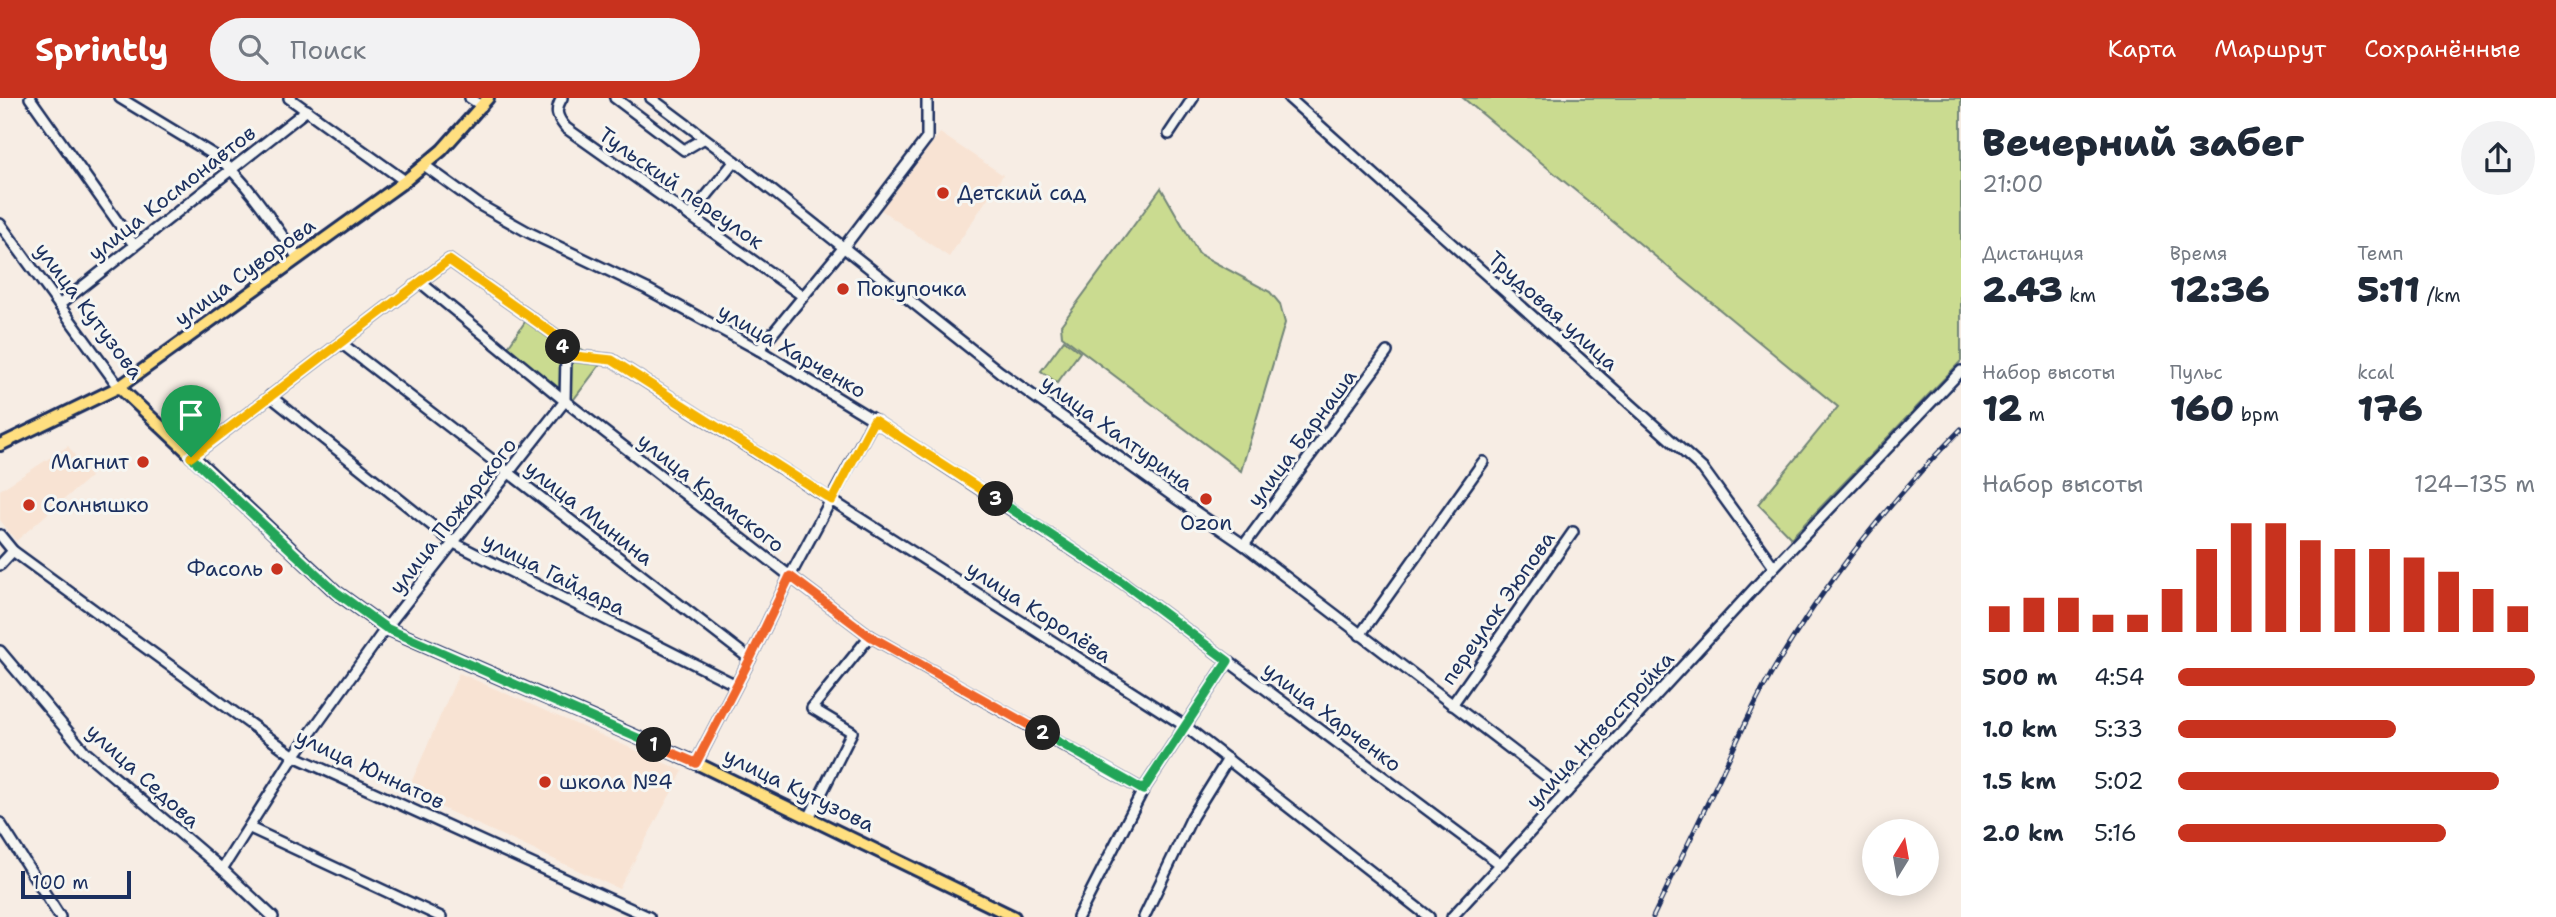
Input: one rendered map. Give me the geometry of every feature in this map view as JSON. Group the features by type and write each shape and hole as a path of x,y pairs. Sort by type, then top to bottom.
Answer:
{"main road":[{"name":"улица Суворова","path":"0,445 118,387 405,181 442,150 485,102"},
{"name":"улица Кутузова","path":"118,387 336,592 386,628 696,763 1014,917"}],"street":[{"path":"30,98 134,245"},
{"path":"120,98 219,158 247,185 298,258"},
{"path":"289,98 405,181"},
{"path":"470,98 485,102"},
{"name":"Тульский переулок","path":"562,98 556,107 558,117 566,128 803,296"},
{"path":"615,98 684,150 703,139"},
{"name":"улица Халтурина","path":"651,98 662,101 703,139 735,161 1000,372 1244,545 1567,792"},
{"path":"759,350 844,247 927,138 927,98"},
{"path":"1169,134 1193,98"},
{"name":"Трудовая улица","path":"1290,98 1703,469 1774,567"},
{"name":"улица Космонавтов","path":"59,305 307,110"},
{"path":"690,216 735,161"},
{"name":"улица Харченко","path":"424,166 478,204 528,232 647,289 759,350 874,420 1122,582 1500,864"},
{"name":"улица Кутузова","path":"0,224 118,387"},
{"path":"191,457 449,260 561,339 566,355 565,401"},
{"name":"улица Крамского","path":"420,282 565,401 870,636 1143,790"},
{"name":"улица Минина","path":"341,343 750,659"},
{"name":"улица Барнаша","path":"1244,545 1387,352"},
{"name":"улица Королёва","path":"566,355 612,360 1185,726 1429,917"},
{"name":"улица Новостройка","path":"1452,917 1774,567 1961,371"},
{"name":"улица Гайдара","path":"270,397 454,543 736,685"},
{"name":"улица Пожарского","path":"222,869 294,756 386,628 565,401"},
{"path":"696,763 790,576 874,420"},
{"path":"1360,635 1483,462"},
{"name":"переулок Эюпова","path":"1452,705 1573,531"},
{"name":"улица Юннатов","path":"0,535 13,551 294,756 647,917"},
{"path":"0,565 13,551"},
{"path":"810,816 852,732 812,708 870,636"},
{"name":"улица Седова","path":"0,651 85,752 222,869 273,917"},
{"path":"1078,917 1143,790 1228,661"},
{"path":"1144,917 1192,817 1228,759"},
{"path":"0,823 60,917"},
{"path":"250,828 441,917"}],"shaded area":[{"name":"Детский сад","path":"940,133 1003,175 949,257 881,210"},
{"name":"Солнышко","path":"68,446 90,477 16,541 0,520 0,490"},
{"name":"школа №4","path":"459,673 683,771 619,889 407,792"}],"green space":[{"path":"1463,98 1961,98 1961,361 1791,538 1758,504 1838,407"},
{"path":"1161,188 1199,254 1270,292 1280,304 1285,323 1241,471 1062,336 1061,325"},
{"path":"529,316 602,362 574,399 565,401 505,351"},
{"path":"1064,340 1080,352 1057,383 1041,371"}],"railway":[{"path":"1653,917 1757,701 1800,628 1864,539 1961,429"}],"place":[{"name":"Детский сад","path":"943,193"},
{"name":"Покупочка","path":"843,289"},
{"name":"Магнит","path":"143,462"},
{"name":"Ozon","path":"1206,499"},
{"name":"Солнышко","path":"29,505"},
{"name":"Фасоль","path":"277,569"},
{"name":"школа №4","path":"545,782"}],"route":[{"path":"449,260 561,339 566,355 612,360 832,500 874,420 1122,582 1228,661 1143,790 870,636 790,576 696,763 386,628 336,592 191,457 449,260"}]}
